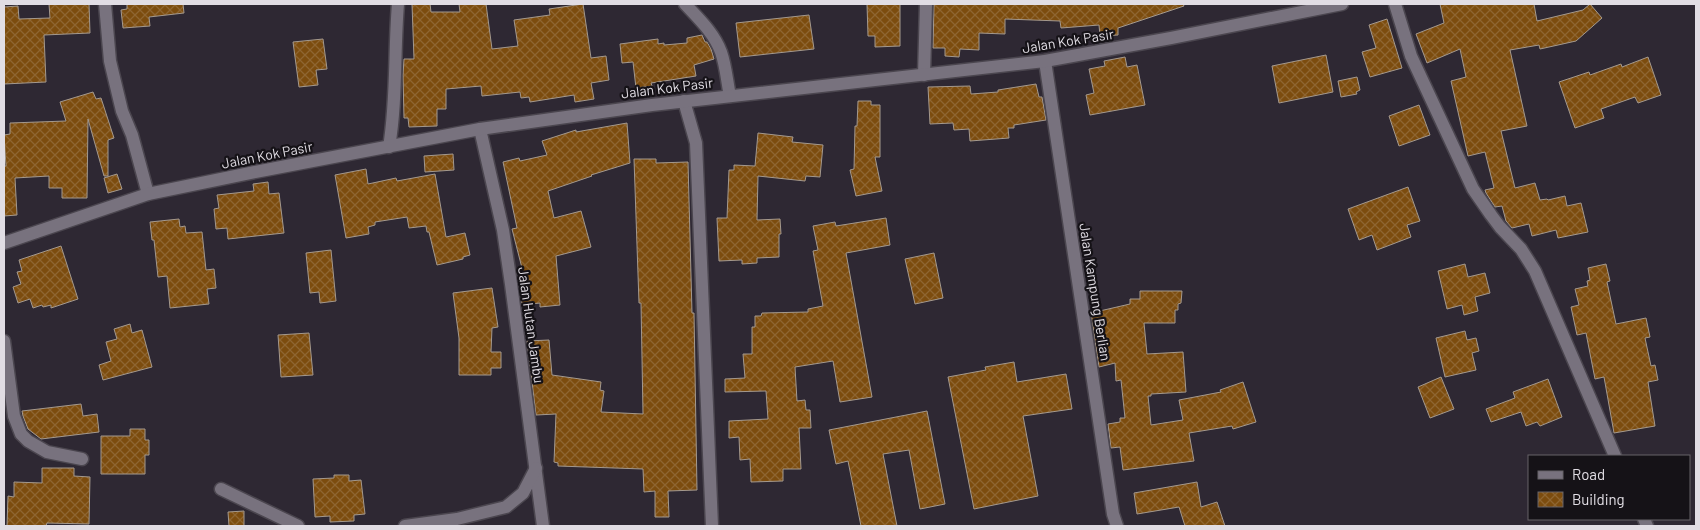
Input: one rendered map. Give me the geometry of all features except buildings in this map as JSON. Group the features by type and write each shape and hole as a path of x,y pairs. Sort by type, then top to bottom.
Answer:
{"street":[{"path":"105,4 110,61 122,110 132,135 148,194"},
{"path":"389,147 392,130 395,34 398,4"},
{"path":"685,4 704,24 721,53 730,96"},
{"path":"924,75 926,4"},
{"name":"Jalan Kok Pasir","path":"4,246 148,194 480,129 684,101 1045,61 1342,4"},
{"path":"1395,4 1411,56 1473,189 1490,215 1525,254 1535,271 1615,455"},
{"name":"Jalan Kampung Berlian","path":"1045,61 1113,514 1117,526"},
{"path":"684,101 696,143 712,526"},
{"name":"Jalan Hutan Jambu","path":"480,129 504,239 543,526"},
{"path":"4,341 14,416 21,434 28,441 47,452 82,459"},
{"path":"405,526 457,519 506,507 523,493 536,468"},
{"path":"221,489 298,526"}]}
